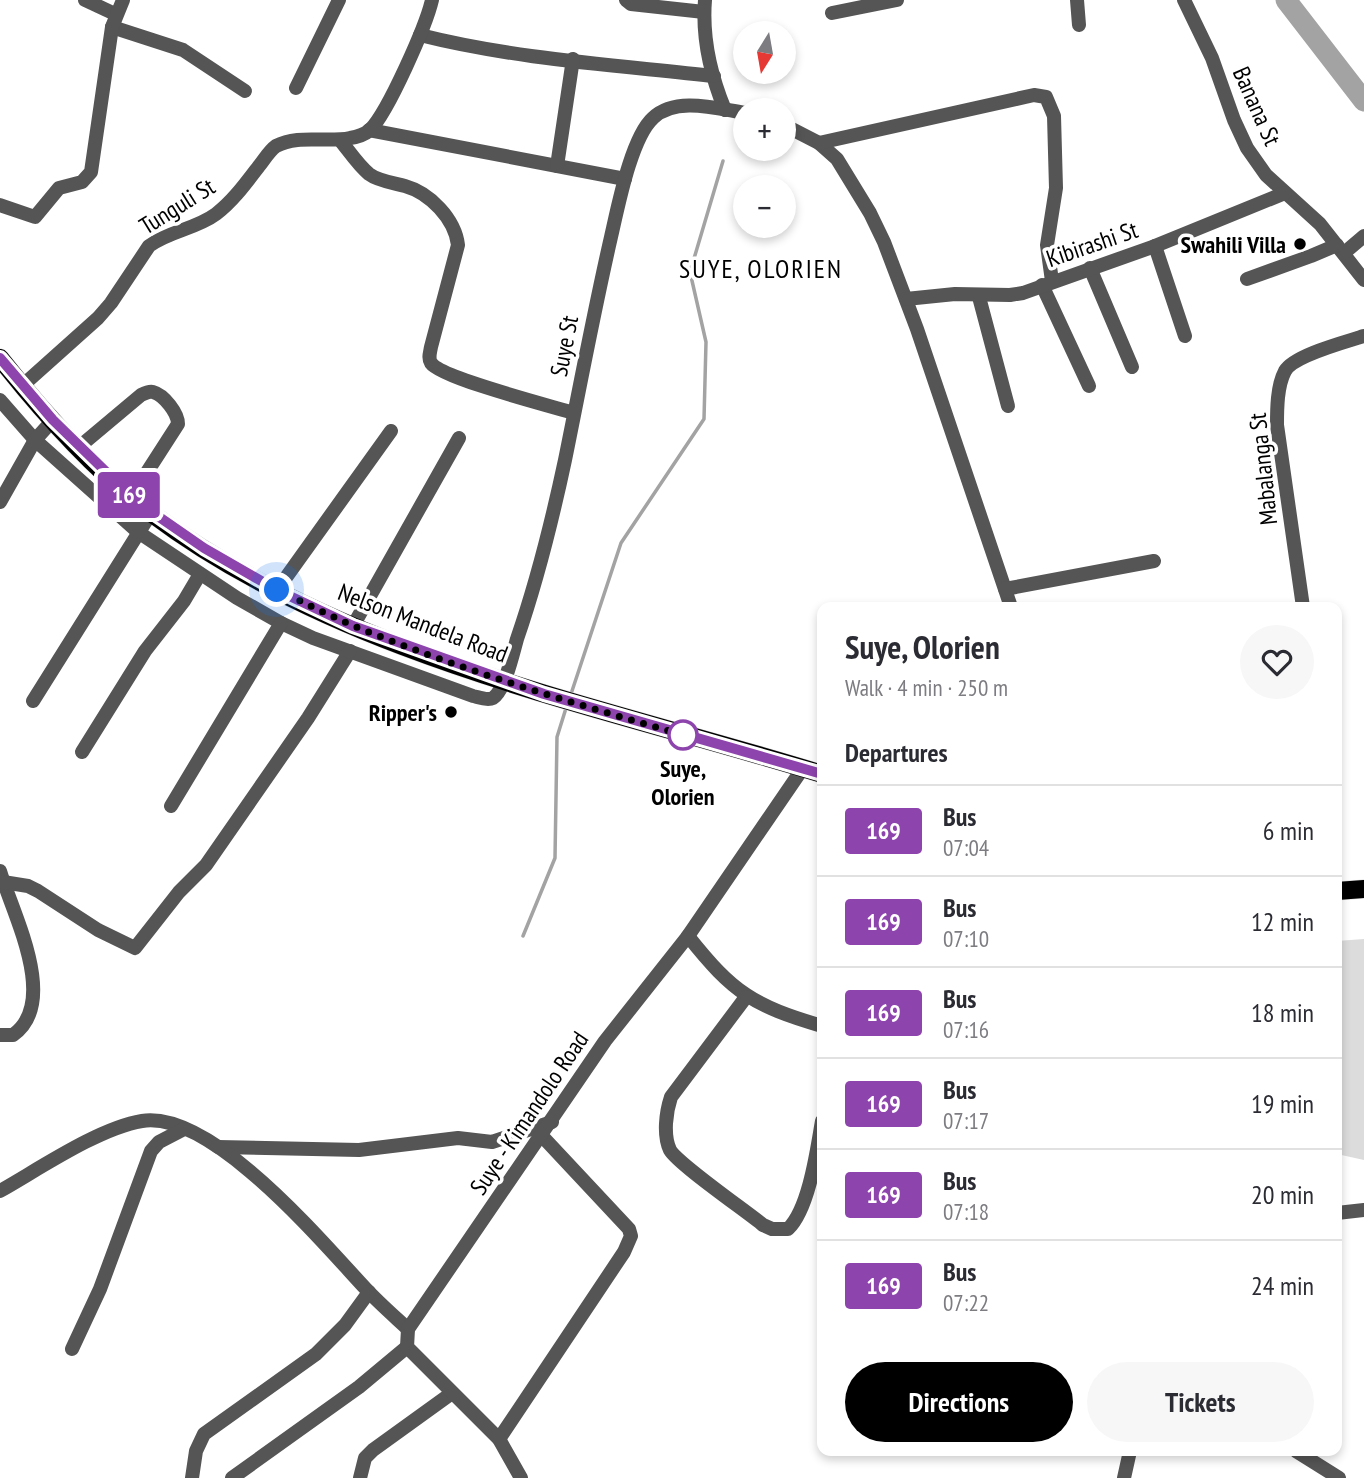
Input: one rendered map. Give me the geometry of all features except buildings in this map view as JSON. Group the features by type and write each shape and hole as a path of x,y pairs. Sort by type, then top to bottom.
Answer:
{"main road":[{"name":"Nelson Mandela Road","path":"0,358 53,420 131,497 204,548 277,590 353,626 544,694 817,772"},
{"path":"1342,891 1364,890"}],"street":[{"path":"85,0 114,20 183,50 245,91"},
{"path":"0,205 34,217 59,188 82,181 91,172 114,20 123,0"},
{"path":"296,88 339,0"},
{"path":"432,0 420,35 382,113 369,130 625,179"},
{"path":"626,0 631,4 704,6 705,33 725,110"},
{"path":"832,13 897,0"},
{"path":"1077,0 1079,25"},
{"name":"Banana St","path":"1184,0 1212,58 1247,148 1266,175 1320,223 1364,280"},
{"path":"420,35 458,45 714,76"},
{"path":"557,166 573,60"},
{"path":"819,143 1034,95 1046,97 1054,116 1056,188 1047,245 1047,283 1089,386"},
{"name":"Suye St","path":"504,680 546,540 598,290 625,179 645,128 654,117 677,106 733,111"},
{"name":"Tunguli St","path":"22,386 98,318 149,246 156,240 198,224 215,214 232,199 274,148 294,141 340,140 360,136 369,130"},
{"path":"796,131 819,143 837,159 870,213 884,242 1009,602"},
{"path":"340,140 369,174 409,187 431,201 446,215 457,238 458,245 431,347 429,360 432,365 468,381 574,413"},
{"name":"Kibirashi St","path":"906,299 955,295 1010,295 1155,246 1285,193"},
{"path":"1247,279 1311,256 1340,249 1364,236"},
{"path":"1155,246 1185,336"},
{"path":"1090,268 1132,367"},
{"path":"979,296 1008,406"},
{"name":"Mabalanga St","path":"1302,602 1277,425 1280,389 1286,370 1299,360 1364,336"},
{"path":"79,447 149,391 154,392 175,410 178,424 131,497"},
{"path":"0,400 36,440 138,532 200,574 281,623 484,699 494,697 504,680"},
{"path":"0,502 36,440 53,420"},
{"path":"277,590 391,431"},
{"path":"353,626 458,438"},
{"path":"33,701 151,513"},
{"path":"1005,589 1154,561"},
{"path":"82,752 145,650 184,601 200,574"},
{"path":"171,806 281,623"},
{"path":"2,877 38,891 98,930 135,948 179,892 206,865 308,718 350,651"},
{"name":"Suye - Kimandolo Road","path":"408,1329 606,1041 688,936 803,768"},
{"path":"0,1034 13,1035 23,1026 32,1000 33,987 27,948 2,877"},
{"path":"688,936 718,972 746,996 777,1013 817,1025"},
{"path":"746,996 671,1097 667,1115 669,1147 674,1156 772,1229 788,1229 794,1224 817,1165"},
{"path":"0,1191 65,1153 121,1126 145,1121 163,1122 184,1129 218,1147 287,1204 369,1292 408,1329 407,1347 359,1387 232,1478"},
{"path":"218,1147 359,1150 458,1138 492,1142 552,1122"},
{"path":"72,1349 100,1289 151,1151 159,1142 184,1129"},
{"path":"499,1439 624,1252 631,1236 629,1229 542,1136"},
{"path":"1342,1212 1364,1210"},
{"path":"192,1478 197,1451 204,1434 316,1354 345,1325 369,1292"},
{"path":"407,1347 499,1439 521,1478"},
{"path":"360,1478 365,1458 373,1450 452,1393"},
{"path":"1124,1478 1129,1456"},
{"path":"1304,1456 1339,1478"}],"shaded area":[{"path":"1364,939 1364,1160 1342,1155 1342,941"}],"waterway":[{"path":"1286,0 1364,101"},
{"path":"571,694 621,543 704,419 706,342 690,272 723,161"},
{"path":"523,936 555,858 557,737 567,705"}],"bus line":[{"name":"169","path":"0,358 53,420 136,501 204,548 277,590 353,626 544,694 817,773"}],"place":[{"name":"Swahili Villa","path":"1300,244"},
{"name":"Ripper's","path":"451,712"},
{"name":"Suye, Olorien","path":"683,735"}],"district":[{"name":"SUYE, OLORIEN","path":"761,268"}],"route":[{"path":"277,590 353,626 440,658 589,709 683,735"}]}
